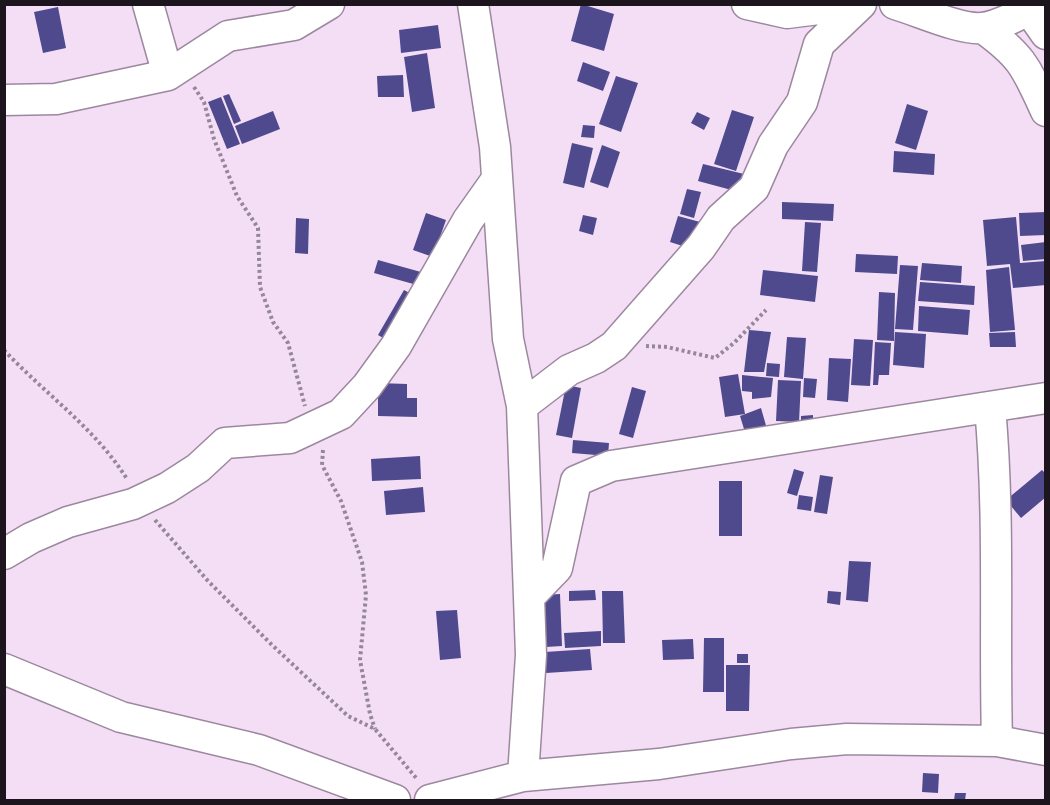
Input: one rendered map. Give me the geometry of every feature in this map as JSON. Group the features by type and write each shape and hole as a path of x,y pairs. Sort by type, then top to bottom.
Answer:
{"street":[{"path":"148,4 172,73"},
{"path":"4,100 56,99 172,73 228,36 294,25 329,4"},
{"path":"473,4 495,147 508,339 522,406 531,655 523,776"},
{"path":"747,4 787,13 860,4"},
{"path":"522,406 569,370 596,358 614,346 701,247 721,218 754,188 773,145 802,102 819,44 860,4"},
{"path":"895,4 931,14 953,24 983,28 1035,13"},
{"path":"983,28 1011,48 1046,64"},
{"path":"1011,48 1026,67 1046,111"},
{"path":"4,554 68,522 140,500 167,488 198,468 225,443 290,438 341,414 367,386 396,346 468,220 497,179"},
{"path":"529,597 557,568 576,481 611,466 1046,398"},
{"path":"990,407 997,504 994,638 997,741"},
{"path":"4,669 121,717 259,750 362,786 389,800"},
{"path":"432,800 523,776 659,764 791,744 847,739 997,741 1046,750"}],"path":[{"path":"172,73 193,85 204,102 214,139 237,196 258,228 260,287 273,322 288,343 312,429 324,444 322,465 341,501 362,562 366,595 360,660 375,729 432,800"},
{"path":"639,346 667,347 715,358 734,343 766,310"},
{"path":"4,350 31,378 92,433 170,539 272,645 348,716 375,729"}],"building":[{"path":"581,4 614,14 604,51 571,41"},
{"path":"58,7 66,48 43,53 34,12"},
{"path":"438,25 441,48 401,53 399,30"},
{"path":"427,53 435,108 412,112 404,57"},
{"path":"583,62 610,72 603,91 577,81"},
{"path":"403,75 404,97 378,97 377,76"},
{"path":"616,76 638,83 621,132 599,124"},
{"path":"229,94 241,121 234,124 223,96"},
{"path":"221,97 240,144 227,149 208,102"},
{"path":"907,104 928,111 916,150 895,143"},
{"path":"732,110 754,117 736,171 714,164"},
{"path":"273,111 280,129 242,144 235,126"},
{"path":"697,112 710,118 704,130 691,123"},
{"path":"583,125 595,126 594,138 581,137"},
{"path":"572,143 593,148 584,188 563,183"},
{"path":"602,145 620,152 608,188 590,182"},
{"path":"894,151 935,154 934,175 893,172"},
{"path":"703,164 744,174 739,192 698,181"},
{"path":"687,189 701,192 694,218 680,214"},
{"path":"782,202 834,204 833,221 782,219"},
{"path":"1046,212 1046,235 1020,236 1019,213"},
{"path":"426,213 446,220 433,257 413,250"},
{"path":"583,215 597,218 593,235 579,231"},
{"path":"678,216 700,222 692,249 670,242"},
{"path":"1016,217 1020,263 1046,261 1046,285 1013,288 1010,264 987,266 983,220"},
{"path":"296,218 309,219 308,254 295,253"},
{"path":"805,222 821,223 817,272 802,271"},
{"path":"1046,242 1046,259 1023,261 1021,245"},
{"path":"856,254 898,256 897,274 855,272"},
{"path":"378,260 428,274 424,287 374,273"},
{"path":"922,263 962,266 961,283 920,280"},
{"path":"900,265 918,266 913,330 895,329"},
{"path":"1009,267 1015,330 990,332 986,270"},
{"path":"763,270 818,276 815,302 760,295"},
{"path":"920,282 975,286 974,305 918,301"},
{"path":"404,290 417,297 390,342 378,335"},
{"path":"879,292 895,293 894,341 877,340"},
{"path":"919,306 970,310 968,335 918,331"},
{"path":"749,330 771,332 764,372 744,372"},
{"path":"895,332 926,334 924,368 893,365"},
{"path":"1015,332 1016,347 990,347 989,333"},
{"path":"787,337 806,338 803,379 784,377"},
{"path":"854,339 873,340 870,386 851,385"},
{"path":"875,342 891,343 889,375 879,375 878,385 873,385"},
{"path":"829,358 851,359 848,402 827,400"},
{"path":"767,363 780,364 779,377 766,376"},
{"path":"738,374 745,414 725,417 719,377"},
{"path":"742,375 773,378 771,397 752,399 752,392 742,391"},
{"path":"804,378 817,379 815,398 803,397"},
{"path":"778,380 801,381 799,422 776,421"},
{"path":"378,383 407,384 407,398 417,398 417,417 378,416"},
{"path":"566,385 581,388 572,438 556,435"},
{"path":"632,387 646,391 633,438 619,434"},
{"path":"761,408 769,436 748,442 740,416"},
{"path":"813,415 813,424 801,424 801,416"},
{"path":"573,440 609,443 608,456 572,453"},
{"path":"420,456 421,479 372,481 371,459"},
{"path":"794,469 804,472 797,496 787,493"},
{"path":"1042,470 1046,474 1046,497 1021,518 1006,500"},
{"path":"820,475 833,477 827,514 814,512"},
{"path":"719,481 742,481 742,536 719,536"},
{"path":"423,487 425,512 386,515 384,491"},
{"path":"799,495 813,497 811,511 797,509"},
{"path":"849,561 871,562 868,602 846,600"},
{"path":"595,590 596,600 569,601 569,591"},
{"path":"602,591 623,591 625,643 603,643"},
{"path":"828,591 841,592 840,605 827,603"},
{"path":"560,594 562,646 546,647 544,595"},
{"path":"457,610 461,658 440,660 436,611"},
{"path":"601,631 601,646 565,648 564,633"},
{"path":"704,638 724,638 724,692 703,692"},
{"path":"693,639 694,659 663,660 662,640"},
{"path":"590,649 592,670 546,673 545,652"},
{"path":"737,654 748,654 748,663 737,663"},
{"path":"726,665 750,665 749,711 726,711"},
{"path":"923,773 939,774 938,793 922,792"},
{"path":"955,793 966,793 965,800 954,800"}]}
